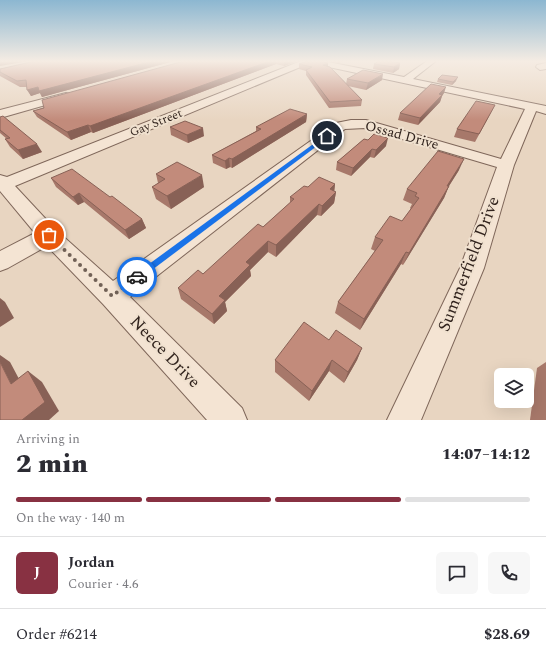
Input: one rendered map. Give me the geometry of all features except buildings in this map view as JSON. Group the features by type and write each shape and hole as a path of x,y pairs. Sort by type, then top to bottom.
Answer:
{"street":[{"name":"Gay Street","path":"2,182 260,81"},
{"path":"405,81 539,109"},
{"path":"0,114 75,93"},
{"name":"Summerfield Drive","path":"404,420 472,268 506,165 539,109"},
{"name":"Ossad Drive","path":"112,296 341,126 366,124 506,165"},
{"name":"Neece Drive","path":"2,182 49,235 112,296 230,420"},
{"path":"0,262 49,235"}],"way so far":[{"path":"49,235 112,296 137,277"}],"route":[{"path":"137,277 327,136"}]}
